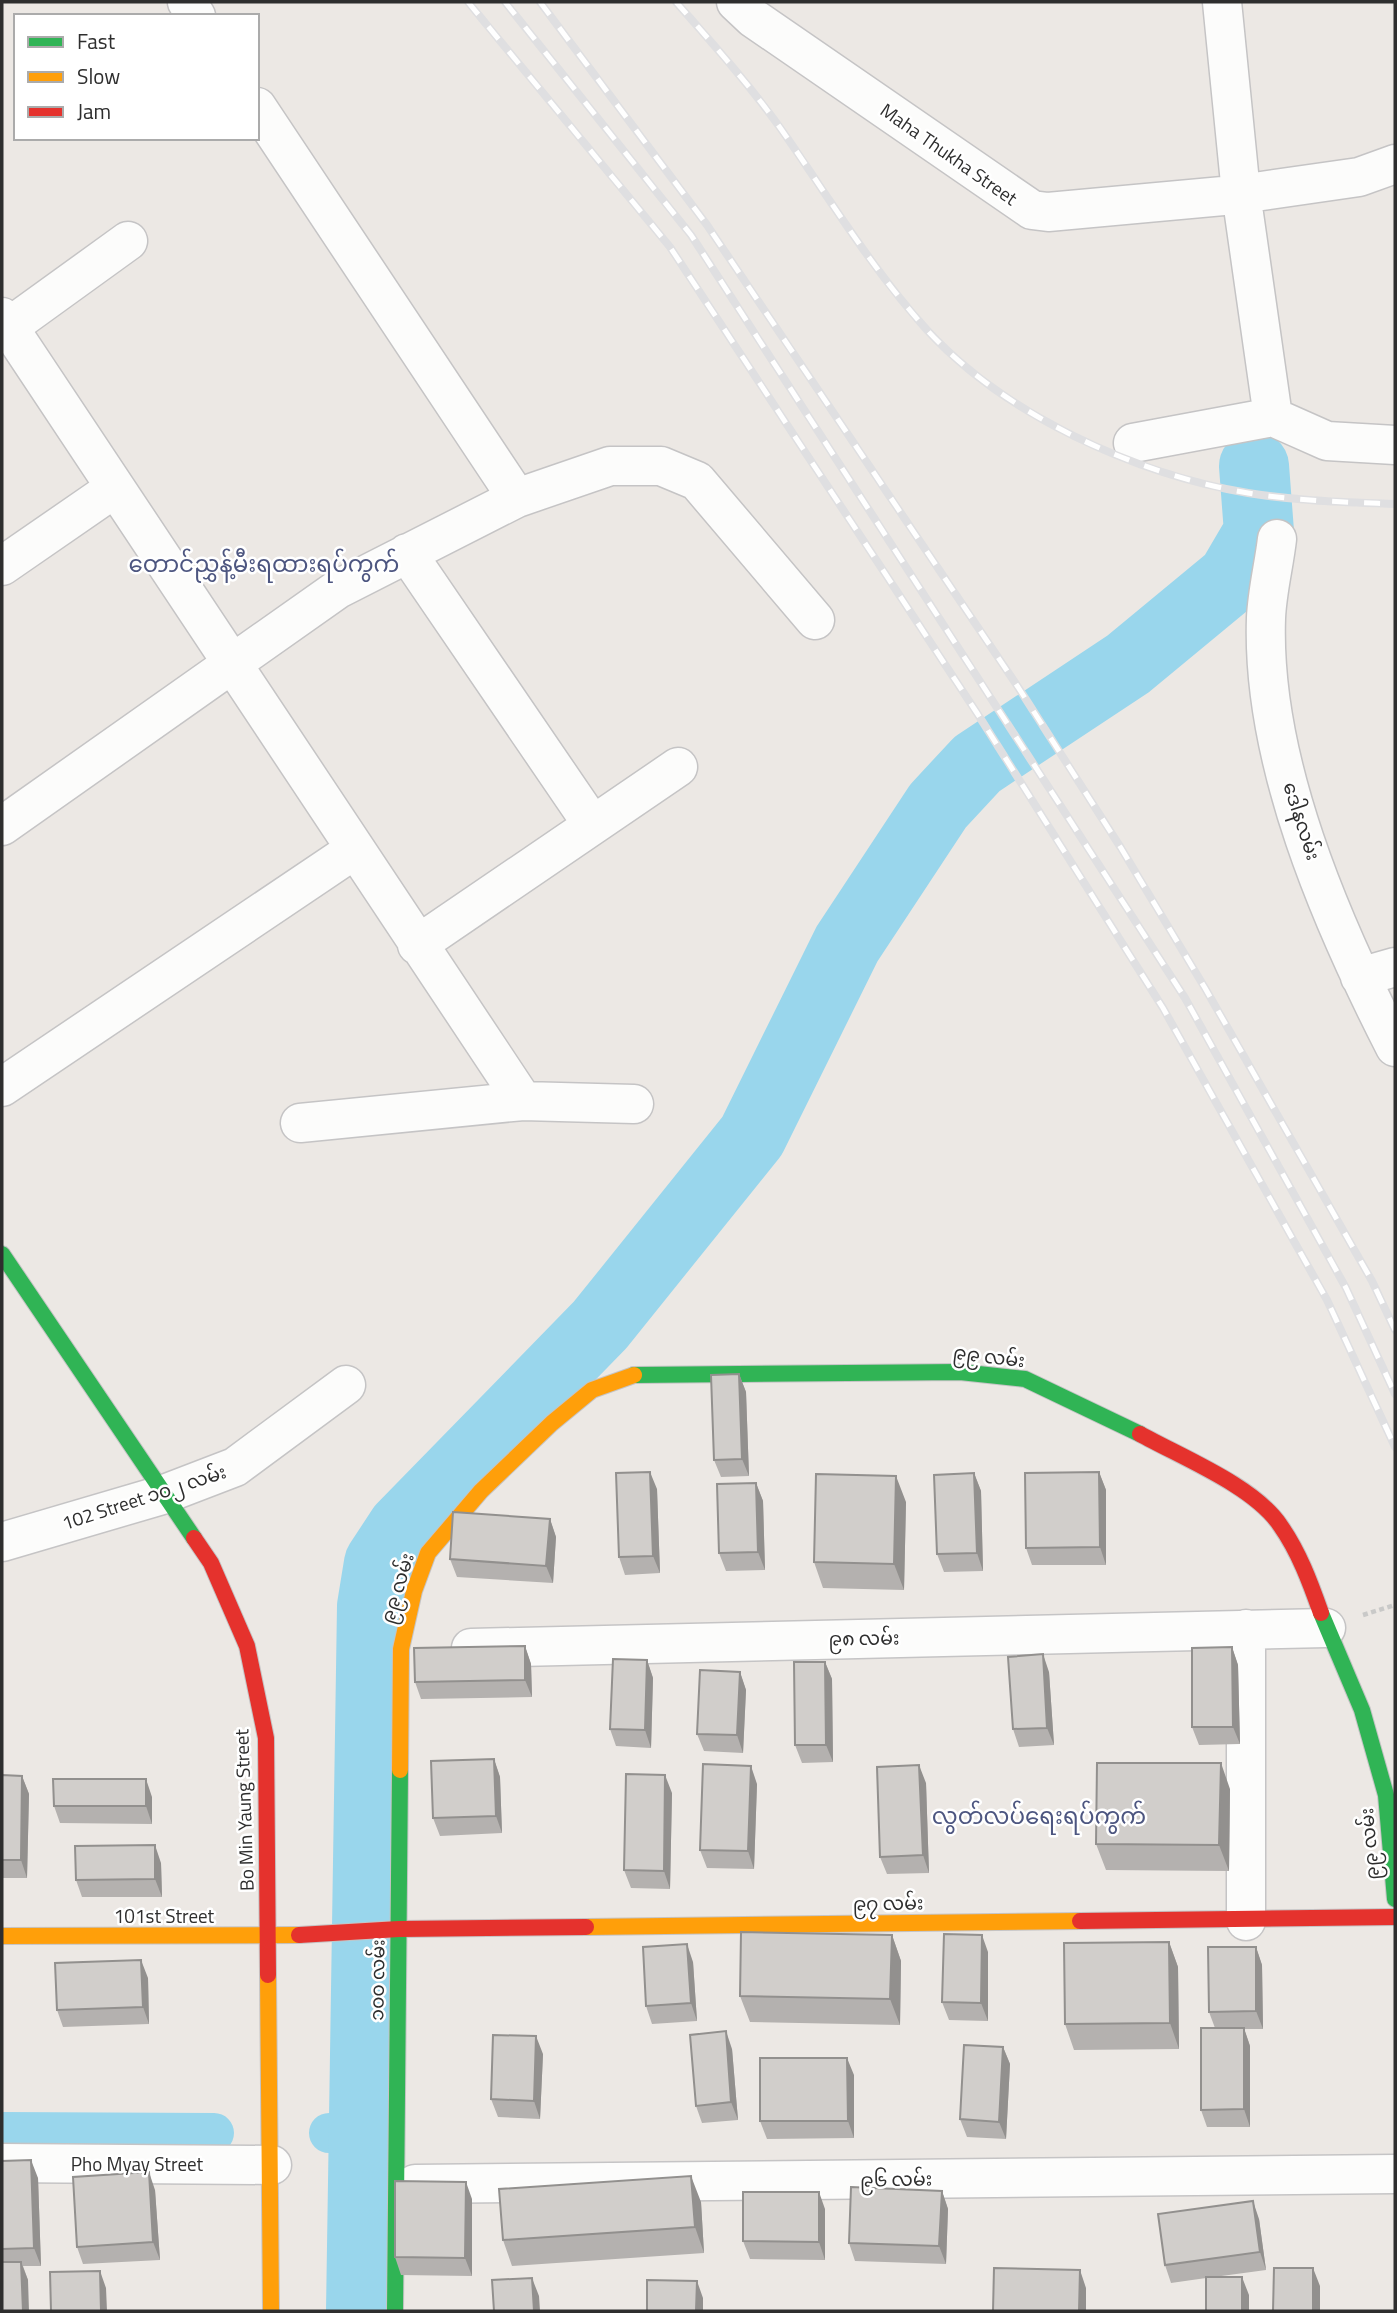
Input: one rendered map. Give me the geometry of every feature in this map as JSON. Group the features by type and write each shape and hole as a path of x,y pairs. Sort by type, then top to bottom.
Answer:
{"street":[{"name":"Maha Thukha Street","path":"736,2 753,18 1032,210 1048,212 1238,194 1359,177 1395,164"},
{"path":"1222,2 1238,194 1273,417"},
{"path":"259,110 517,498"},
{"path":"128,241 5,322 523,1101"},
{"path":"1133,443 1273,417 1327,441 1395,445"},
{"path":"2,827 338,589 517,498 610,466 661,466 697,481 815,620"},
{"path":"2,566 115,488"},
{"name":"ဒေါနလမ်း","path":"1278,539 1266,618 1272,701 1293,808 1377,972 1395,1047"},
{"path":"407,553 592,824"},
{"path":"417,945 678,767"},
{"path":"2,1087 354,850"},
{"path":"300,1123 523,1101 634,1104"},
{"name":"Bo Min Yaung Street","path":"2,1254 162,1495 211,1563 247,1646 266,1738 272,2165 271,2311"},
{"name":"၉၉ လမ်း","path":"401,1649 414,1591 428,1553 481,1491 552,1423 592,1390 635,1375 960,1372 1025,1380 1137,1433 1245,1492 1279,1522 1305,1567 1326,1628 1362,1710 1386,1795 1395,1899"},
{"name":"102 Street ၁၀၂ လမ်း","path":"2,1542 162,1495 235,1467 346,1385"},
{"name":"၉၈ လမ်း","path":"401,1649 1326,1628"},
{"path":"1246,1629 1246,1921"},
{"name":"၁၀၀ လမ်း","path":"395,2311 401,1649"},
{"name":"၉၇ လမ်း","path":"326,1933 398,1928 1246,1921 1395,1917"},
{"name":"101st Street","path":"2,1936 270,1937 326,1933"},
{"name":"Pho Myay Street","path":"2,2163 272,2165"},
{"name":"၉၆ လမ်း","path":"396,2184 1395,2174"}],"building":[{"path":"739,1374 742,1459 714,1460 711,1375"},
{"path":"650,1472 653,1556 619,1557 616,1473"},
{"path":"1099,1472 1100,1547 1026,1548 1025,1473"},
{"path":"974,1473 977,1553 937,1554 934,1475"},
{"path":"816,1474 896,1476 894,1564 814,1562"},
{"path":"756,1483 758,1552 719,1553 717,1484"},
{"path":"453,1512 550,1519 546,1566 450,1559"},
{"path":"525,1646 525,1680 415,1682 414,1648"},
{"path":"1232,1647 1233,1727 1192,1727 1192,1648"},
{"path":"1043,1654 1047,1728 1013,1729 1008,1657"},
{"path":"613,1659 647,1660 645,1730 610,1729"},
{"path":"794,1662 825,1662 826,1745 795,1745"},
{"path":"700,1670 740,1672 737,1735 697,1734"},
{"path":"494,1759 496,1816 433,1818 431,1761"},
{"path":"1097,1763 1221,1763 1219,1845 1096,1844"},
{"path":"703,1764 751,1766 748,1851 700,1850"},
{"path":"919,1765 923,1855 880,1857 877,1767"},
{"path":"626,1774 665,1775 664,1871 624,1870"},
{"path":"2,1775 22,1776 21,1860 2,1860"},
{"path":"53,1779 146,1779 146,1806 54,1806"},
{"path":"155,1845 155,1879 76,1880 75,1846"},
{"path":"741,1932 892,1935 890,1999 740,1996"},
{"path":"944,1934 982,1935 981,2003 942,2002"},
{"path":"1169,1942 1170,2023 1065,2024 1064,1943"},
{"path":"687,1944 691,2003 646,2006 643,1947"},
{"path":"1208,1947 1256,1947 1256,2011 1209,2012"},
{"path":"141,1960 143,2007 57,2010 55,1963"},
{"path":"1201,2028 1244,2028 1244,2109 1201,2110"},
{"path":"726,2031 731,2102 696,2106 690,2035"},
{"path":"493,2035 536,2036 534,2101 491,2099"},
{"path":"964,2045 1003,2047 999,2122 960,2119"},
{"path":"760,2058 847,2058 848,2121 760,2121"},
{"path":"31,2160 34,2248 2,2249 2,2161"},
{"path":"149,2172 153,2242 77,2247 73,2177"},
{"path":"691,2176 695,2227 503,2240 499,2189"},
{"path":"395,2181 466,2182 465,2258 395,2257"},
{"path":"851,2187 942,2191 939,2246 849,2243"},
{"path":"743,2192 819,2192 819,2242 743,2241"},
{"path":"1253,2201 1260,2252 1165,2265 1158,2214"},
{"path":"2,2262 21,2262 23,2311 2,2311"},
{"path":"994,2268 1080,2270 1079,2311 993,2311"},
{"path":"1274,2268 1313,2268 1313,2311 1273,2311"},
{"path":"100,2271 101,2311 51,2311 50,2272"},
{"path":"1206,2277 1242,2277 1242,2311 1206,2311"},
{"path":"532,2278 534,2311 494,2311 492,2280"},
{"path":"647,2280 697,2281 696,2311 647,2311"}],"waterway":[{"path":"361,2311 372,1606 379,1563 402,1528 600,1325 752,1136 847,944 938,806 977,764 1128,664 1232,578 1259,532 1254,466"},
{"path":"2,2132 214,2133"},
{"path":"329,2133 362,2133"}],"railway":[{"path":"468,2 670,247 977,713 1163,1008 1327,1300 1395,1447"},
{"path":"505,2 691,235 1185,998 1346,1288 1395,1394"},
{"path":"540,2 707,225 1018,687 1121,848 1205,988 1372,1281 1395,1330"},
{"path":"676,2 769,112 869,257 907,306 959,361 994,389 1074,436 1117,455 1205,484 1266,496 1395,504"}],"traffic: fast":[{"path":"2,1254 194,1538"},
{"path":"634,1375 960,1372 1025,1379 1140,1434"},
{"path":"1321,1613 1362,1710 1386,1795 1395,1899"},
{"path":"395,2311 400,1770"}],"traffic: slow":[{"path":"400,1770 401,1649 414,1591 428,1553 481,1491 552,1423 592,1390 634,1375"},
{"path":"586,1927 1080,1921"},
{"path":"2,1936 299,1935"},
{"path":"268,1975 271,2311"}],"traffic: jam":[{"path":"1140,1434 1235,1485 1268,1511 1293,1546 1321,1613"},
{"path":"194,1538 211,1563 247,1646 266,1738 268,1975"},
{"path":"1080,1921 1395,1917"},
{"path":"299,1935 399,1929 586,1927"}],"district":[{"name":"တောင်ညွှန့်မီးရထားရပ်ကွက်","path":"264,564"},
{"name":"လွတ်လပ်ရေးရပ်ကွက်","path":"1039,1816"}]}
